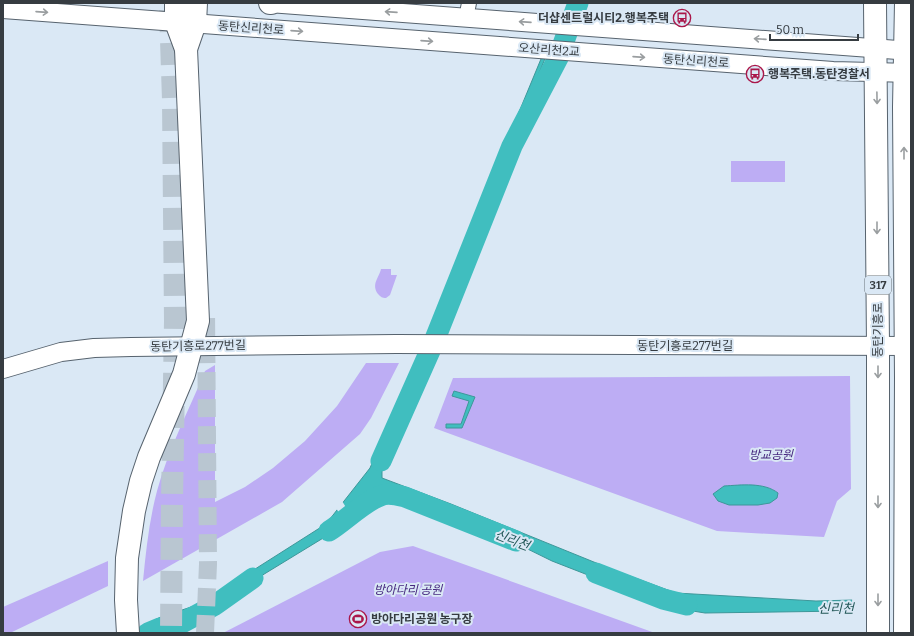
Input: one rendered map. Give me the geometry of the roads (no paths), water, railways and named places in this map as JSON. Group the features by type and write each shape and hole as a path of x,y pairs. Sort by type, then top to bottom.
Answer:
{"main road":[{"name":"동탄기흥로","path":"875,3 878,346 878,633"},
{"name":"317","path":"905,633 908,346 908,50 906,3"},
{"path":"128,633 126,600 127,558 140,486 149,457 184,374 198,321 186,49 186,13"}],"street":[{"path":"270,3 467,10 499,20 908,50"},
{"name":"동탄신리천로","path":"3,9 186,13 498,46"},
{"name":"오산리천2교","path":"498,46 600,54"},
{"name":"동탄신리천로","path":"600,54 833,71 908,73"},
{"name":"동탄기흥로277번길","path":"3,369 61,352 94,348 396,344 908,346"}],"water":[{"path":"548,42 551,44 430,339 425,339"},
{"path":"421,351 424,352 382,463 382,478 451,504 616,571 676,593 816,601 891,599 896,605 892,603 892,613 847,611 705,613 668,607 659,598 621,583 611,584 552,561 491,531 464,521 448,511 442,504 378,487 338,529 261,576 160,633 123,633 161,617 200,604 326,524 370,468"},
{"path":"454,391 475,397 462,428 446,428 446,424 461,424 469,401 452,396"},
{"path":"724,486 759,486 766,487 778,493 777,498 770,503 758,505 729,505 718,501 713,494"}],"waterway":[{"path":"381,461 433,344 512,146 558,58 578,3"},
{"name":"신리천","path":"329,531 370,501 377,497 391,494 405,497 516,541"},
{"name":"신리천","path":"596,573 663,599 687,605"},
{"name":"신리천","path":"148,633 160,628 180,624 215,605 253,578"}],"tunnel":[{"path":"170,10 173,100 175,321 171,633"},
{"path":"205,633 208,564 206,310"}],"place":[{"name":"더샵센트럴시티2.행복주택","path":"682,18"},
{"name":"행복주택.동탄경찰서","path":"755,74"},
{"name":"방아다리공원 농구장","path":"358,619"}],"park label":[{"name":"방교공원","path":"771,455"},
{"name":"방아다리 공원","path":"408,590"}]}
